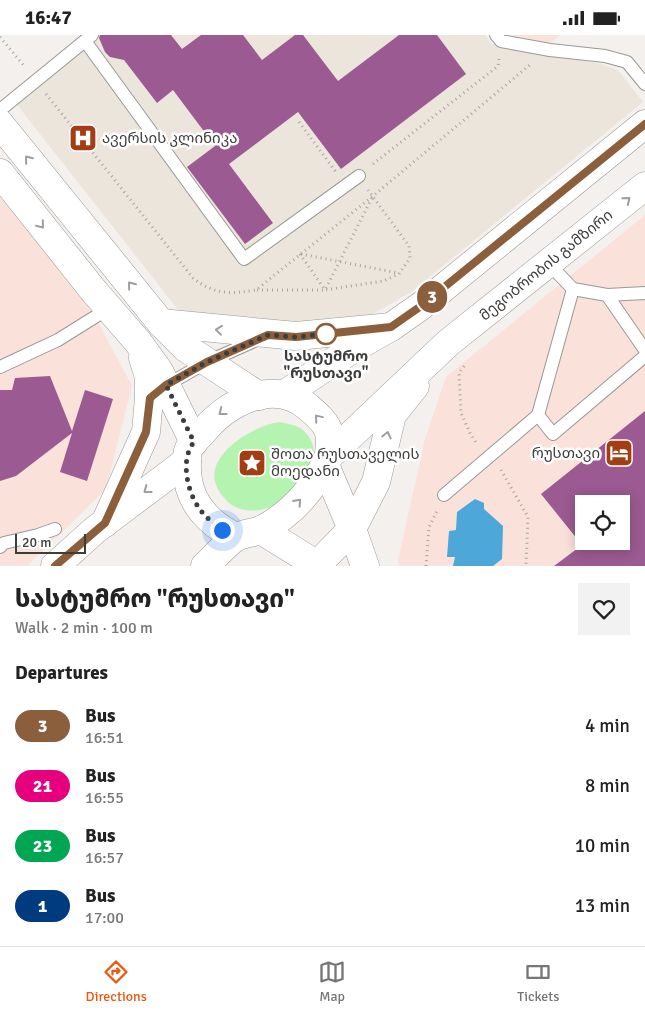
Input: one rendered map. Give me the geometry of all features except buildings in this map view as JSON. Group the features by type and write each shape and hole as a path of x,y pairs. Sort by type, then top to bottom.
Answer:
{"street":[{"path":"0,124 161,323 186,348 207,362 272,395 303,403 318,415 329,432 327,460 365,566"},
{"path":"55,566 190,452 212,421 230,406 272,395 391,327 421,306 645,124"},
{"path":"0,173 93,290 138,342 159,371 158,391 146,432 105,523"},
{"name":"მეგობრობის გამზირი","path":"448,343 645,186"},
{"path":"161,323 296,337 391,327"},
{"path":"158,391 190,452 187,477 191,493 198,507 209,520 222,530 248,534 316,566 352,529 376,482 392,415 448,343"},
{"path":"205,566 248,534 285,515 299,503 327,460 448,343"}],"lane":[{"path":"0,110 88,38 244,259 359,175"},
{"path":"498,38 550,50 605,56 627,62 645,84"},
{"path":"548,263 573,289 607,295 645,293"},
{"path":"444,495 538,415 573,289"},
{"path":"607,295 645,350"},
{"path":"0,367 58,340 98,315"},
{"path":"158,391 207,362 268,335"},
{"path":"538,415 553,434 645,356"},
{"path":"0,547 4,543 55,529"}],"path":[{"path":"0,37 193,278 202,285 215,291 234,294 256,290 325,290 383,281 399,274 410,258 409,246"},
{"path":"359,175 498,66 498,38"},
{"path":"256,290 550,50"},
{"path":"325,290 373,196"},
{"path":"300,254 399,274"},
{"path":"300,254 325,290"},
{"path":"426,566 429,527 444,495"}],"shaded area":[{"path":"98,35 485,35 492,44 601,64 618,70 643,102 411,292 357,323 191,326 14,101"},
{"path":"510,35 560,35 550,43"},
{"path":"0,197 85,298 132,386 106,489 27,566 0,566"},
{"path":"645,215 645,566 399,566 398,560 425,439 446,377"}],"green space":[{"path":"280,422 299,427 310,438 314,452 310,466 287,498 280,503 268,508 250,511 235,507 223,497 214,479 216,467 222,455 243,436 269,424"}],"water":[{"path":"475,499 484,503 484,509 503,526 502,559 493,566 453,566 455,557 447,557 449,531 456,530 457,512"}],"bus line":[{"name":"3","path":"55,566 105,523 146,432 150,398 166,385 207,362 268,335 296,337 391,327 421,306 645,124"}],"place":[{"name":"ავერსის კლინიკა","path":"83,138"},
{"name":"სასტუმრო \"რუსთავი\"","path":"326,334"},
{"name":"რუსთავი","path":"619,453"},
{"name":"შოთა რუსთაველის მოედანი","path":"252,463"}],"route":[{"path":"222,530 209,520 198,507 191,493 187,477 187,461 189,448 194,442 166,385 207,362 268,335 296,337 334,333 326,334"}]}
